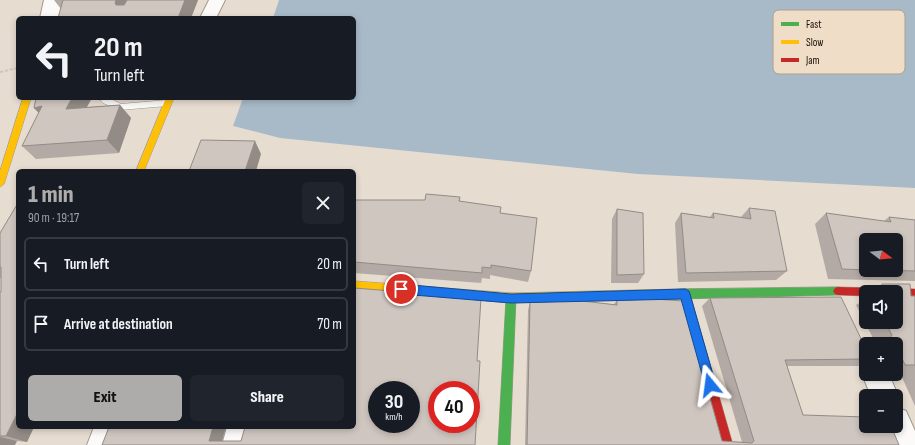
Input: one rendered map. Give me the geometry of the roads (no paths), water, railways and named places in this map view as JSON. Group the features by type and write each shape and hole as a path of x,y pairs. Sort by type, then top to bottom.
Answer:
{"street":[{"path":"48,16 52,0"},
{"path":"209,16 216,0"},
{"path":"0,184 25,100"},
{"path":"141,169 168,101"},
{"path":"356,285 511,298 685,294 841,302 915,292"},
{"path":"685,294 727,445"},
{"path":"504,445 511,298"},
{"path":"101,445 107,429"},
{"path":"236,445 240,429"},
{"path":"902,433 907,445"}],"lane":[{"path":"54,16 64,0"},
{"path":"106,100 120,107 168,101"}],"water":[{"path":"279,0 915,0 915,188 638,174 280,138 233,126 242,100 356,100 356,16 274,16"}]}
